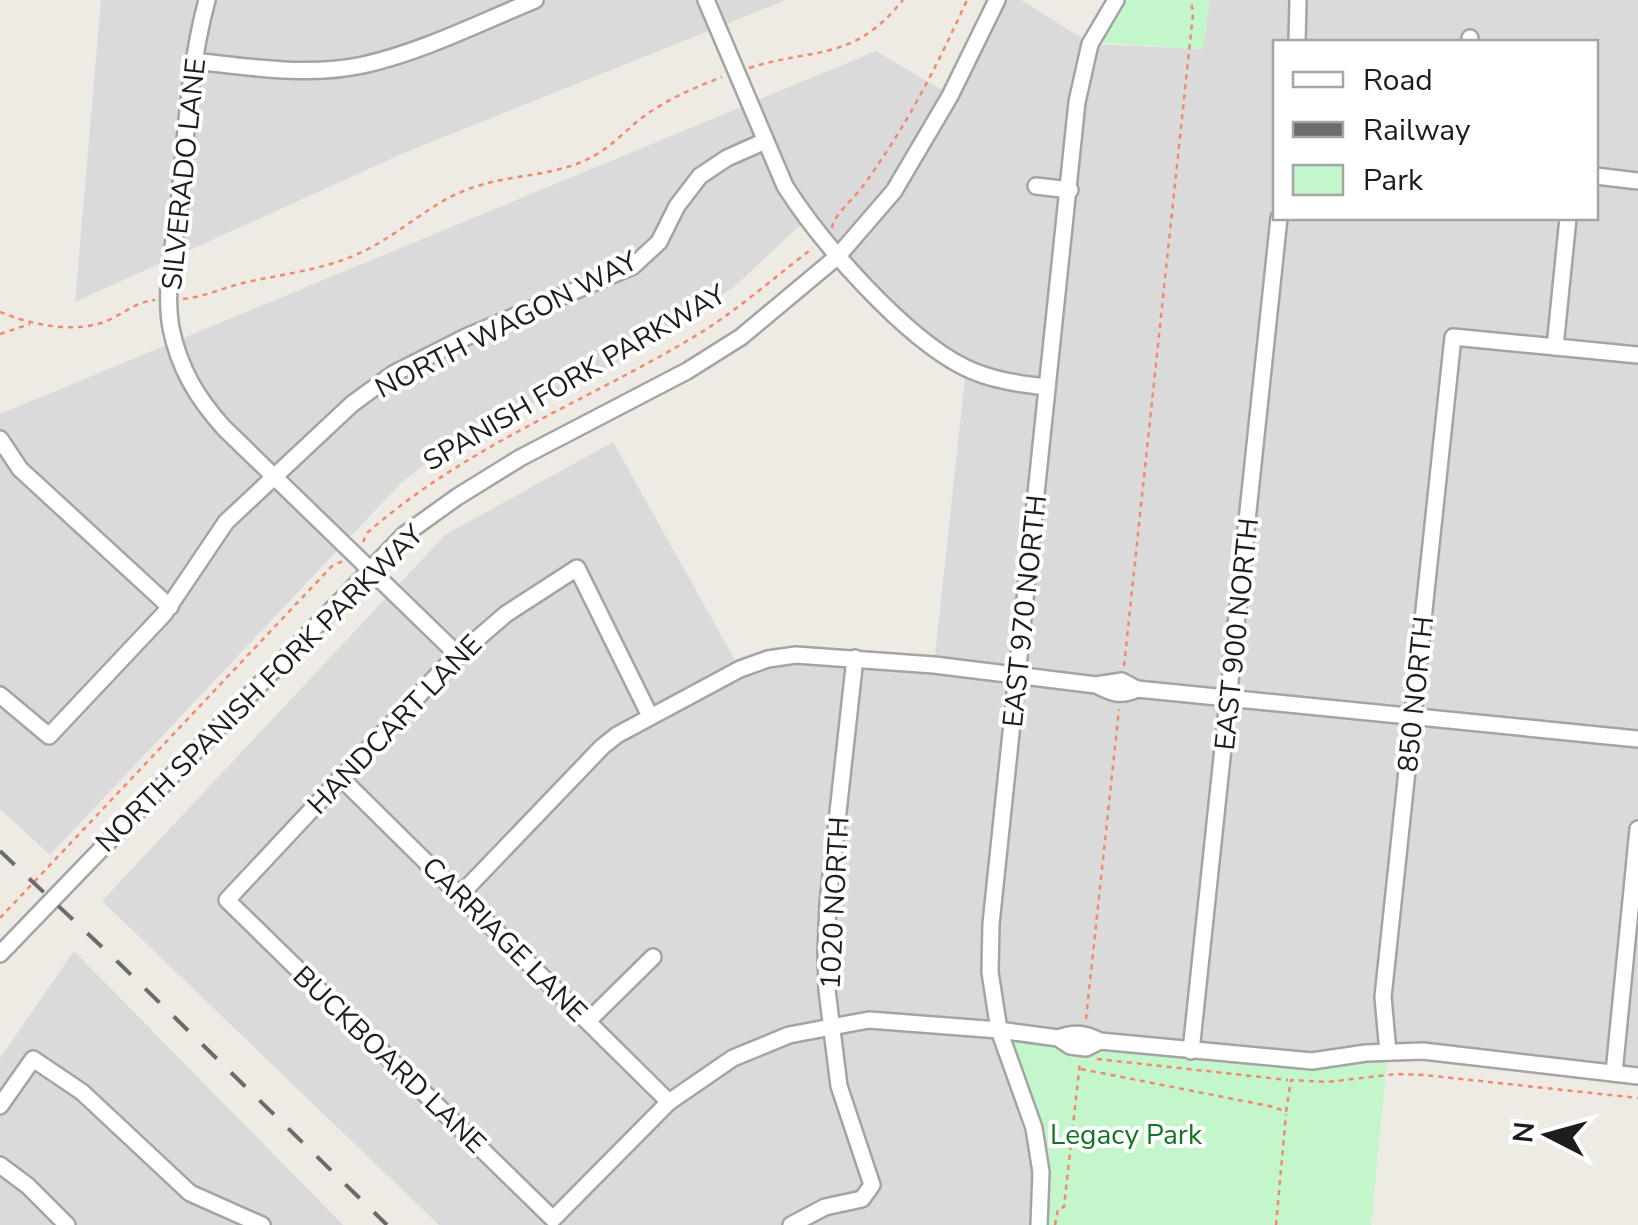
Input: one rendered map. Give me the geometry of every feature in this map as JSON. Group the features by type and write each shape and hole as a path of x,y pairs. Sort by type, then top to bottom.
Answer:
{"street":[{"name":"SILVERADO LANE","path":"207,0 194,61 170,281 170,324 188,381 204,405 273,477 458,654"},
{"path":"194,61 297,70 361,65 398,56 536,0"},
{"path":"706,0 785,186 838,256 937,350 966,368 995,379 1047,387"},
{"name":"NORTH SPANISH FORK PARKWAY","path":"0,954 404,535 520,458 687,371 741,337 838,256 894,191 950,96 997,0"},
{"name":"EAST 970 NORTH","path":"1038,1225 1041,1172 1034,1128 999,1030 990,972 991,924 1081,75 1090,44 1116,0"},
{"path":"1297,40 1298,0"},
{"name":"NORTH WAGON WAY","path":"0,695 49,736 170,607 226,522 352,404 394,374 466,337 632,266 658,242 677,206 700,176 727,158 765,141"},
{"path":"1598,176 1638,180"},
{"path":"1036,186 1070,190"},
{"name":"EAST 900 NORTH","path":"1192,1051 1279,220"},
{"path":"1568,220 1555,347 1638,355"},
{"name":"850 NORTH","path":"1388,1052 1383,997 1453,336 1555,347"},
{"path":"0,439 20,469 170,607"},
{"name":"HANDCART LANE","path":"227,900 458,654 506,614 577,568 650,716"},
{"path":"461,894 602,747 650,716 740,669 796,655 934,665 1096,686 1111,693 1137,690 1229,698 1638,739"},
{"name":"1020 NORTH","path":"791,1225 825,1207 862,1199 872,1185 839,1086 827,990 828,904 856,658"},
{"name":"CARRIAGE LANE","path":"340,777 668,1102"},
{"path":"1614,1073 1638,829"},
{"name":"BUCKBOARD LANE","path":"227,900 553,1218 668,1102"},
{"path":"588,1022 653,957"},
{"path":"668,1102 733,1058 789,1035 869,1020 999,1030 1058,1038 1070,1046 1086,1048 1100,1041 1312,1062 1423,1050 1638,1076"},
{"path":"0,1106 33,1059 82,1092 190,1194 262,1225"},
{"path":"0,1165 68,1225"}],"path":[{"path":"747,69 790,56 846,47 880,26 902,0"},
{"path":"833,226 832,220 861,189 902,131 967,0"},
{"path":"1123,670 1189,54 1191,0"},
{"path":"180,299 306,272 401,230 440,201 475,187 548,174 578,163 600,152 648,113 675,97 727,76"},
{"name":"SPANISH FORK PARKWAY","path":"363,542 367,533 430,482 507,435 697,335 804,252 809,253"},
{"path":"0,334 31,324 84,325 107,321 132,306 158,299"},
{"path":"0,312 31,324"},
{"path":"0,918 332,566 340,565"},
{"path":"1084,1029 1120,705"},
{"path":"1056,1225 1058,1209 1064,1207 1081,1058 1291,1080 1424,1075 1638,1098"},
{"path":"1358,1067 1359,1079"},
{"path":"1079,1069 1286,1112"},
{"path":"1276,1225 1291,1080"},
{"path":"1586,1092 1588,1080"}],"shaded area":[{"path":"101,0 786,0 406,152 75,302"},
{"path":"996,0 1021,0 1091,44 1202,49 1210,0 1638,0 1638,1070 1422,1052 1034,1128 1039,1225 439,1225 102,901 445,535 613,442 740,669 773,647 934,665 966,368 838,256 810,216 734,287 618,363 456,440 401,483 50,855 0,809 0,414 876,51 950,95"},
{"path":"74,951 343,1225 0,1225 0,1058"}],"green space":[{"path":"1117,0 1210,0 1203,49 1089,42"},
{"name":"Legacy Park","path":"999,1030 1312,1061 1388,1052 1371,1225 1039,1225 1041,1172"}],"railway":[{"path":"0,851 387,1225"}]}
